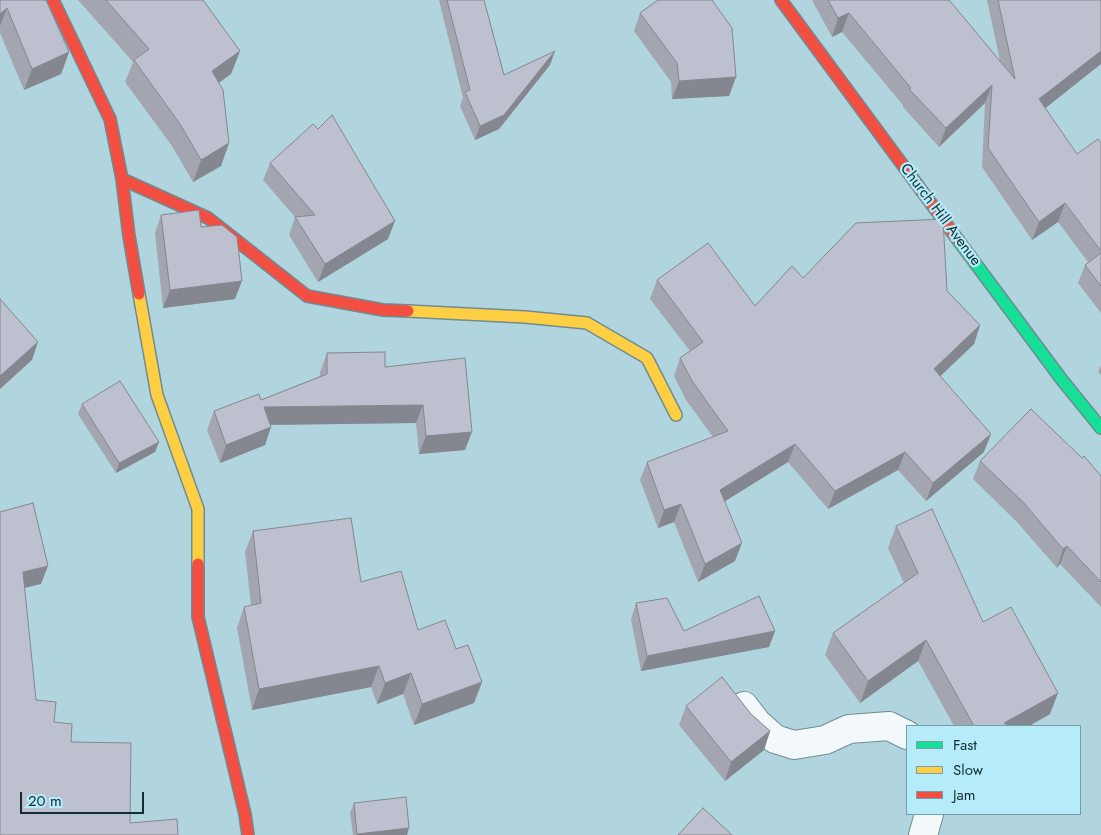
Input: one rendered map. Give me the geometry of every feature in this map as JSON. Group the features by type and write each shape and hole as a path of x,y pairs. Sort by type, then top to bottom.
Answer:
{"street":[{"path":"53,0 110,119 122,179 129,236 157,395 198,509 198,617 245,814 248,835"},
{"name":"Church Hill Avenue","path":"781,0 1062,380 1101,428"},
{"path":"122,179 208,218 307,296 383,310 525,317 587,323 647,358 676,415"},
{"path":"729,687 757,723 775,740 794,745 825,740 849,730 881,726 889,726 906,734"},
{"path":"923,835 929,815"}],"building":[{"path":"0,0 46,0 69,52 32,69 7,8 0,14"},
{"path":"106,0 203,0 240,51 212,71 223,90 229,143 201,160 180,124 134,60 149,49"},
{"path":"447,0 484,0 504,75 555,51 504,115 480,126 465,92 470,90"},
{"path":"658,0 712,0 732,28 736,77 679,81 677,63 640,13"},
{"path":"828,0 949,0 1015,79 998,0 1101,0 1101,51 1039,99 1077,154 1098,139 1101,143 1101,251 1065,203 1039,222 988,148 992,85 946,128 909,89 911,88 849,13 838,18"},
{"path":"332,115 395,221 325,264 295,217 315,215 270,163 313,124 318,129"},
{"path":"199,210 201,227 222,225 237,237 242,281 170,290 161,215"},
{"path":"943,219 947,291 980,325 934,369 991,434 933,483 905,452 835,491 795,444 720,490 742,543 705,564 681,504 664,510 647,462 728,431 692,381 680,358 703,342 657,280 708,243 755,306 792,266 803,278 856,223"},
{"path":"1101,253 1101,286 1085,265"},
{"path":"0,299 38,342 0,376"},
{"path":"385,352 385,367 465,358 472,432 426,436 423,405 264,407 271,427 226,445 214,411 259,394 261,400 327,374 327,353"},
{"path":"120,381 159,442 119,463 82,404"},
{"path":"1031,409 1082,458 1084,456 1101,476 1101,582 1067,546 1063,549 1023,502 980,461"},
{"path":"33,503 48,566 23,572 36,700 56,702 54,722 72,724 71,742 131,743 130,823 177,819 178,835 0,835 0,512"},
{"path":"932,509 983,622 1011,607 1058,693 1004,723 1007,725 973,725 926,640 868,681 833,633 918,573 896,526"},
{"path":"351,518 361,582 401,571 418,630 445,620 456,649 468,645 482,682 422,704 411,673 385,683 379,666 259,689 244,607 261,603 253,531"},
{"path":"759,596 775,631 647,656 636,603 667,598 684,631"},
{"path":"722,677 751,714 770,731 731,762 686,706"},
{"path":"406,797 409,828 357,834 354,803"},
{"path":"703,808 732,835 678,835"}],"traffic: fast":[{"path":"958,240 1062,380 1101,428"}],"traffic: slow":[{"path":"139,294 157,395 198,509 198,564"},
{"path":"408,311 525,317 587,323 647,358 676,415"}],"traffic: jam":[{"path":"53,0 110,119 122,179 139,294"},
{"path":"781,0 958,240"},
{"path":"122,179 208,218 307,296 383,310 408,311"},
{"path":"198,564 198,617 245,814 248,835"}]}
